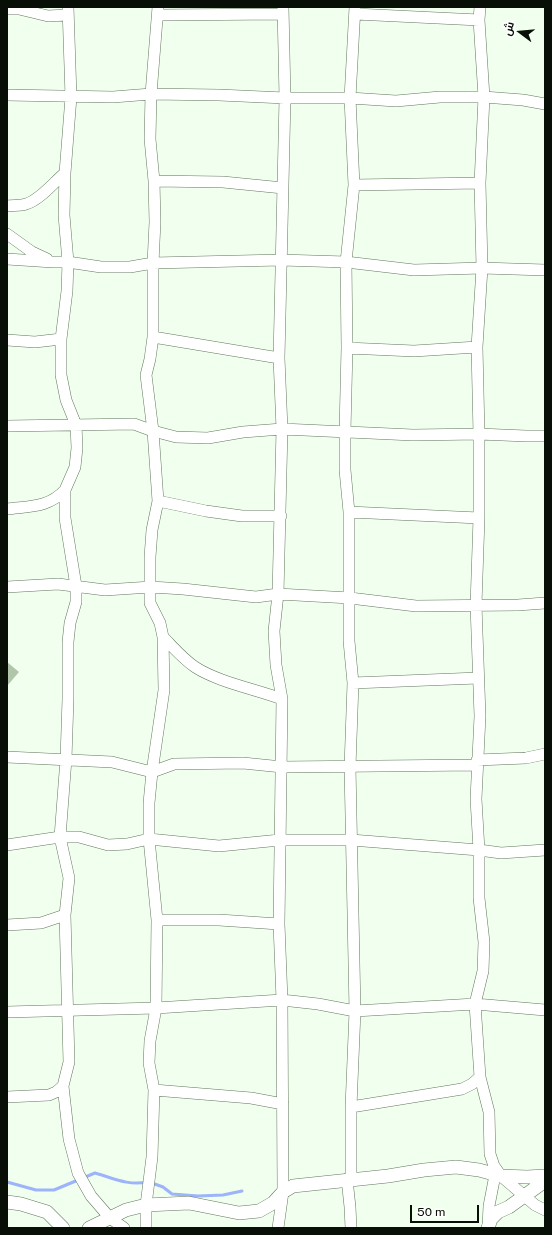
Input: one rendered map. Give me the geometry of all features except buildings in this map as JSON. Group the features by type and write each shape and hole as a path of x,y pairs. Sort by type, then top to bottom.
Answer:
{"street":[{"path":"480,7 479,20 484,97 480,183 482,268 477,347 479,518 476,605 480,737 477,763 476,799 479,850 479,898 484,942 483,971 476,1004 480,1077 489,1112 490,1154 494,1166 498,1176 536,1205 545,1210"},
{"path":"7,9 48,16 67,11 71,97 65,173 64,215 68,262 67,291 61,339 61,375 66,400 76,425 77,448 75,467 65,490 58,498 43,505 7,509"},
{"path":"146,1228 146,1205 152,1157 154,1090 149,1063 150,1041 156,1008 157,920 150,838 149,803 164,690 163,637 160,623 150,603 150,550 152,530 158,501 153,431 146,376 153,337 153,263 156,222 150,139 151,94 158,11 283,11 285,98 279,358 282,429 281,516 278,594 274,631 276,665 282,699 280,924 284,1192 278,1228"},
{"path":"351,1228 349,1179 355,1010 350,767 353,683 349,641 349,512 345,470 345,431 347,348 346,262 354,185 350,98 355,11 479,20"},
{"path":"7,95 71,97 113,97 151,94 218,95 285,98 350,98 396,101 440,97 484,97 523,100 545,104"},
{"path":"7,206 26,204 40,197 65,173"},
{"path":"154,180 223,182 283,188"},
{"path":"354,185 480,183"},
{"path":"7,234 32,252 53,262"},
{"path":"7,259 68,262 101,267 130,267 153,263 281,260 346,262 414,270 482,268 545,270"},
{"path":"153,337 279,358"},
{"path":"7,340 35,342 61,339"},
{"path":"347,348 414,351 477,347"},
{"path":"7,426 134,424 176,437 208,438 243,432 282,429 414,435 479,434 545,436"},
{"path":"65,490 65,518 76,586 76,602 70,623 68,642 66,759 60,837 69,878 65,915 68,1062 63,1086 69,1140 78,1173 91,1196 110,1218 124,1228"},
{"path":"158,501 206,511 242,516 281,516"},
{"path":"349,512 479,518"},
{"path":"7,587 58,584 105,590 150,587 256,597 278,594 350,598 416,606 518,605 545,602"},
{"path":"163,637 178,653 194,666 212,676 282,699"},
{"path":"353,683 478,678"},
{"path":"7,757 112,762 152,772 174,764 243,763 282,766 350,767 477,763 526,758 545,754"},
{"path":"7,845 60,837 79,837 108,845 127,844 150,838 218,846 280,840 351,840 501,853 545,850"},
{"path":"7,925 41,923 65,915"},
{"path":"157,920 219,920 280,924"},
{"path":"7,1012 156,1008 282,1000 355,1010 476,1004 545,1010"},
{"path":"351,1107 462,1089 472,1084 480,1077"},
{"path":"7,1097 49,1095 56,1092 63,1086"},
{"path":"154,1090 251,1098 283,1104"},
{"path":"89,1228 126,1210 146,1205 189,1203 239,1213 259,1211 273,1203 284,1192 293,1186 388,1176 424,1170 456,1167 478,1170 498,1176 545,1176"},
{"path":"488,1228 489,1206 498,1176"},
{"path":"488,1228 491,1219 498,1212 509,1207 545,1181"},
{"path":"7,1202 21,1204 47,1212 63,1228"}],"waterway":[{"path":"7,1182 36,1190 54,1190 95,1173 127,1182 147,1182"},
{"path":"152,1183 163,1187 172,1194 198,1196 223,1195 242,1191"}]}
